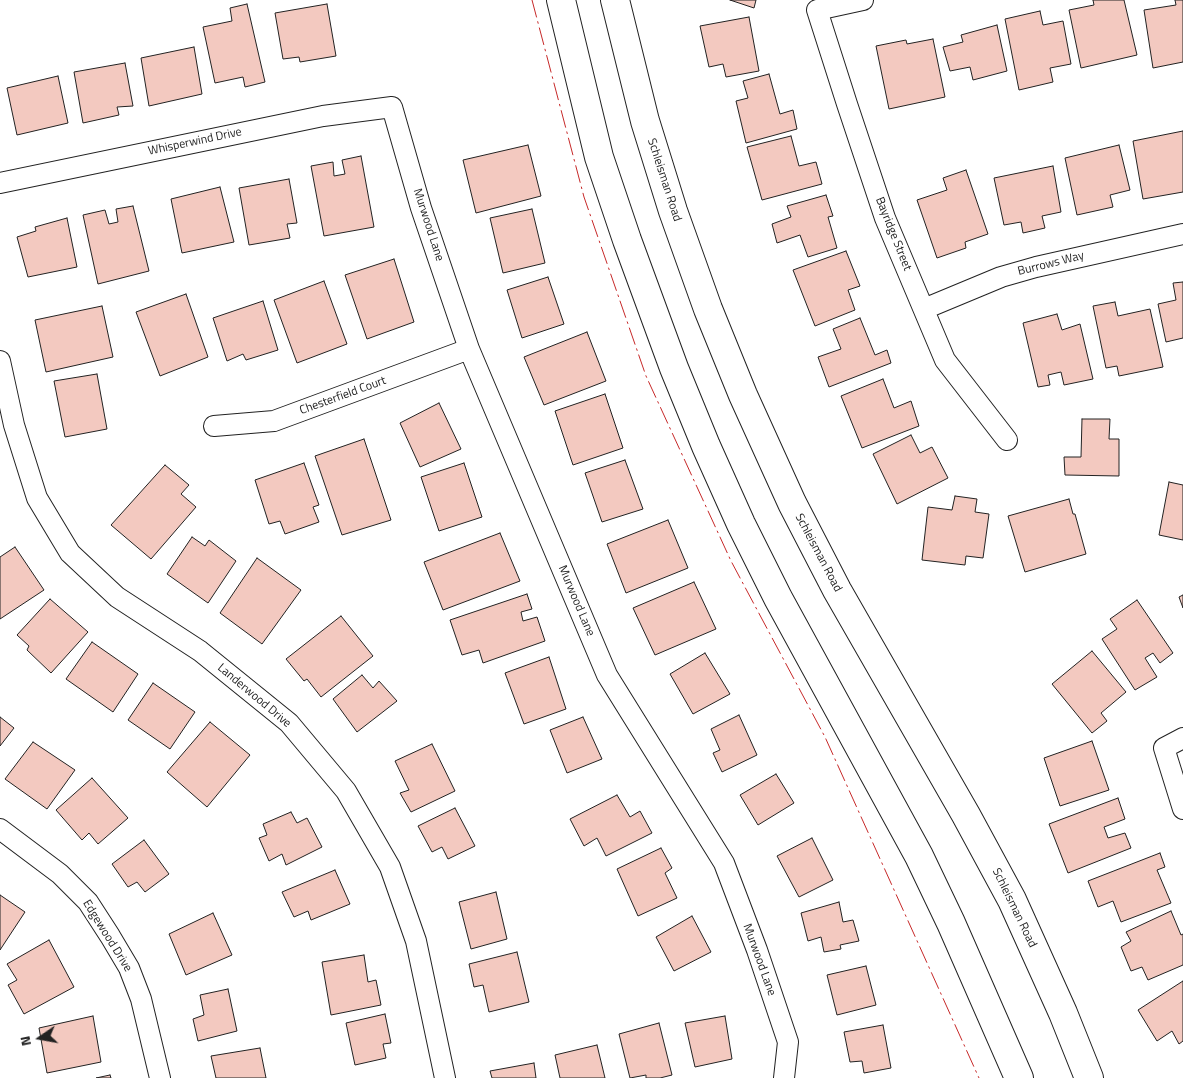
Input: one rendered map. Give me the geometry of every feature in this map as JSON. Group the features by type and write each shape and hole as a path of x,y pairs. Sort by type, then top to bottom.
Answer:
{"main road":[{"path":"561,0 599,158 674,368 706,446 741,524 778,598 919,856 951,923 1019,1078"},
{"name":"Schleisman Road","path":"615,0 645,121 673,211 708,310 743,395 792,502 837,590 966,815 1012,900 1063,1013 1089,1078"}],"street":[{"name":"Bayridge Street","path":"863,0 818,10 885,218 945,360 1007,440"},
{"name":"Whisperwind Drive","path":"0,183 323,116 392,107"},
{"name":"Murwood Lane","path":"392,107 421,208 469,349 607,675 724,863 757,950 788,1042 784,1078"},
{"name":"Burrows Way","path":"924,309 1001,277 1018,272 1183,234"},
{"name":"Chesterfield Court","path":"214,426 274,421 469,349"},
{"name":"Landerwood Drive","path":"0,361 14,425 37,498 70,553 117,597 200,652 289,722 346,791 390,867 416,942 445,1078"},
{"path":"1183,738 1164,748 1183,808"},
{"name":"Edgewood Drive","path":"0,829 60,874 88,902 106,929 129,968 141,999 160,1078"}],"building":[{"path":"730,0 756,0 754,8"},
{"path":"1093,0 1124,0 1137,55 1081,68 1069,10 1094,5"},
{"path":"1175,0 1183,0 1183,62 1153,68 1144,10 1176,5"},
{"path":"247,4 265,82 245,87 243,77 215,83 203,27 232,21 230,8"},
{"path":"327,4 336,56 300,62 299,57 283,59 275,13"},
{"path":"1040,11 1043,25 1063,21 1071,64 1050,68 1053,82 1019,90 1005,19"},
{"path":"749,17 759,71 726,77 723,64 709,67 700,26"},
{"path":"997,25 1007,71 973,80 970,67 950,71 943,47 963,42 961,35"},
{"path":"933,39 945,97 889,109 876,46 906,40 907,44"},
{"path":"194,47 202,94 149,106 141,58"},
{"path":"125,63 133,106 117,107 119,115 83,123 74,72"},
{"path":"769,74 780,114 793,110 797,129 746,143 736,101 748,98 743,81"},
{"path":"58,76 68,123 17,135 7,88"},
{"path":"1183,131 1183,192 1143,199 1133,141"},
{"path":"791,136 799,166 816,162 822,184 762,200 747,147"},
{"path":"528,145 541,196 476,213 463,160"},
{"path":"1119,145 1130,190 1110,195 1113,207 1077,215 1065,158"},
{"path":"361,156 374,227 324,236 311,166 333,162 334,176 345,174 342,160"},
{"path":"1053,166 1061,212 1042,216 1045,228 1023,233 1021,222 1004,225 994,178"},
{"path":"966,170 988,234 965,242 966,248 937,258 917,200 947,190 943,178"},
{"path":"289,179 297,223 287,224 290,238 249,245 239,188"},
{"path":"220,187 234,242 182,253 171,199"},
{"path":"826,195 833,216 828,217 837,248 808,257 800,235 777,243 772,224 791,217 787,206"},
{"path":"133,206 149,271 98,284 83,215 105,210 109,224 118,222 116,209"},
{"path":"532,209 545,263 503,273 490,218"},
{"path":"67,218 77,267 28,277 17,237 36,231 35,227"},
{"path":"846,251 860,286 848,290 855,310 815,326 793,270"},
{"path":"394,259 414,322 367,339 345,275"},
{"path":"548,277 564,324 522,338 507,290"},
{"path":"324,281 347,344 297,363 274,300"},
{"path":"1183,282 1183,338 1166,342 1158,304 1176,300 1173,283"},
{"path":"186,294 208,357 160,376 136,312"},
{"path":"263,301 278,350 246,360 243,354 227,361 213,318"},
{"path":"1115,302 1118,316 1150,309 1163,367 1119,376 1117,366 1106,368 1093,306"},
{"path":"102,306 113,357 46,372 35,320"},
{"path":"1057,314 1062,330 1080,324 1093,379 1064,385 1061,372 1048,375 1050,385 1038,387 1023,323"},
{"path":"860,318 875,355 887,350 891,363 829,387 818,357 841,349 833,329"},
{"path":"587,332 606,381 544,405 524,357"},
{"path":"97,374 107,429 65,437 54,381"},
{"path":"883,379 894,408 911,401 919,426 862,448 841,396"},
{"path":"605,394 623,448 573,465 555,411"},
{"path":"439,403 461,449 420,467 400,423"},
{"path":"1082,419 1110,419 1109,439 1119,439 1119,476 1065,475 1064,457 1081,457"},
{"path":"911,435 920,453 932,447 948,478 897,504 873,454"},
{"path":"364,439 391,520 342,535 315,456"},
{"path":"625,460 643,509 602,522 585,473"},
{"path":"304,463 319,505 313,507 319,522 285,534 280,521 269,524 255,480"},
{"path":"464,463 482,517 439,531 421,477"},
{"path":"165,465 189,485 181,494 196,507 151,559 111,525"},
{"path":"1169,482 1183,485 1183,540 1159,535"},
{"path":"955,496 977,499 975,512 989,514 983,558 966,556 965,565 922,560 928,507 952,510"},
{"path":"1069,499 1086,554 1025,572 1008,516"},
{"path":"668,520 688,568 626,593 607,544"},
{"path":"500,533 520,581 443,610 424,562"},
{"path":"192,537 205,546 209,540 236,561 208,603 167,574"},
{"path":"15,547 44,590 0,619 0,557"},
{"path":"257,558 301,590 262,644 220,613"},
{"path":"694,582 716,629 655,655 633,608"},
{"path":"527,594 532,609 521,612 523,621 537,617 545,641 483,663 479,650 462,655 450,620"},
{"path":"1183,595 1183,608 1179,597"},
{"path":"50,599 88,632 51,673 27,650 29,646 17,635"},
{"path":"1137,600 1173,653 1160,663 1153,653 1145,658 1157,677 1135,690 1102,639 1117,629 1110,619"},
{"path":"341,616 373,656 321,697 307,679 304,681 286,659"},
{"path":"92,642 138,674 113,712 66,679"},
{"path":"1092,651 1126,692 1101,713 1107,721 1092,733 1052,684"},
{"path":"705,653 730,694 693,714 670,674"},
{"path":"549,657 566,709 524,724 505,673"},
{"path":"362,675 373,688 379,681 397,701 357,732 333,699"},
{"path":"153,683 195,712 170,749 128,720"},
{"path":"739,715 757,755 722,772 713,753 720,750 711,729"},
{"path":"0,717 14,728 0,746"},
{"path":"583,717 602,759 567,773 550,730"},
{"path":"210,722 250,755 207,807 167,772"},
{"path":"1092,741 1109,790 1060,806 1044,758"},
{"path":"33,742 75,770 47,809 5,779"},
{"path":"432,744 455,791 411,812 400,793 409,790 395,761"},
{"path":"776,774 794,803 758,825 740,795"},
{"path":"92,778 128,818 98,844 89,833 82,840 56,810"},
{"path":"617,795 630,817 640,811 652,833 606,856 597,838 584,846 570,819"},
{"path":"1118,798 1125,819 1104,827 1108,838 1125,833 1131,848 1068,873 1049,824"},
{"path":"455,808 475,846 448,859 442,847 432,852 418,826"},
{"path":"291,812 297,823 307,818 322,847 286,865 282,854 269,861 259,838 267,835 263,824"},
{"path":"812,838 833,880 799,897 777,856"},
{"path":"144,840 169,874 145,892 137,882 128,887 112,864"},
{"path":"661,848 672,868 665,873 677,898 638,916 617,869"},
{"path":"1160,853 1165,867 1157,870 1171,903 1121,922 1113,901 1098,907 1088,881"},
{"path":"335,870 350,904 311,920 308,911 294,917 282,892"},
{"path":"496,892 507,939 471,949 459,902"},
{"path":"0,895 25,912 0,950"},
{"path":"839,902 843,922 853,920 859,941 840,945 841,949 824,952 821,937 808,941 801,913"},
{"path":"1171,911 1181,935 1183,934 1183,965 1148,980 1142,967 1131,971 1121,947 1131,941 1126,932"},
{"path":"213,913 232,955 186,975 169,934"},
{"path":"692,916 711,952 674,971 656,937"},
{"path":"49,940 74,987 24,1014 8,985 17,980 7,964"},
{"path":"517,952 529,1002 489,1012 483,985 474,987 469,964"},
{"path":"364,955 368,982 376,980 381,1005 331,1015 322,962"},
{"path":"866,966 876,1005 837,1015 827,975"},
{"path":"1183,981 1183,1041 1179,1044 1172,1031 1157,1041 1138,1010"},
{"path":"228,989 237,1031 198,1041 193,1019 204,1015 200,995"},
{"path":"385,1014 391,1043 383,1044 386,1058 355,1065 346,1023"},
{"path":"93,1016 101,1062 47,1073 39,1028"},
{"path":"725,1016 732,1059 695,1067 685,1023"},
{"path":"659,1023 672,1075 660,1078 646,1078 646,1075 630,1078 619,1034"},
{"path":"883,1025 891,1068 864,1073 862,1061 850,1062 844,1032"},
{"path":"597,1045 605,1078 560,1078 555,1055"},
{"path":"260,1048 266,1078 216,1078 211,1056"},
{"path":"534,1063 536,1078 492,1078 490,1071"},
{"path":"110,1075 111,1078 96,1078"}],"power":[{"path":"532,0 584,197 646,376 731,561 825,737 979,1078"}]}
